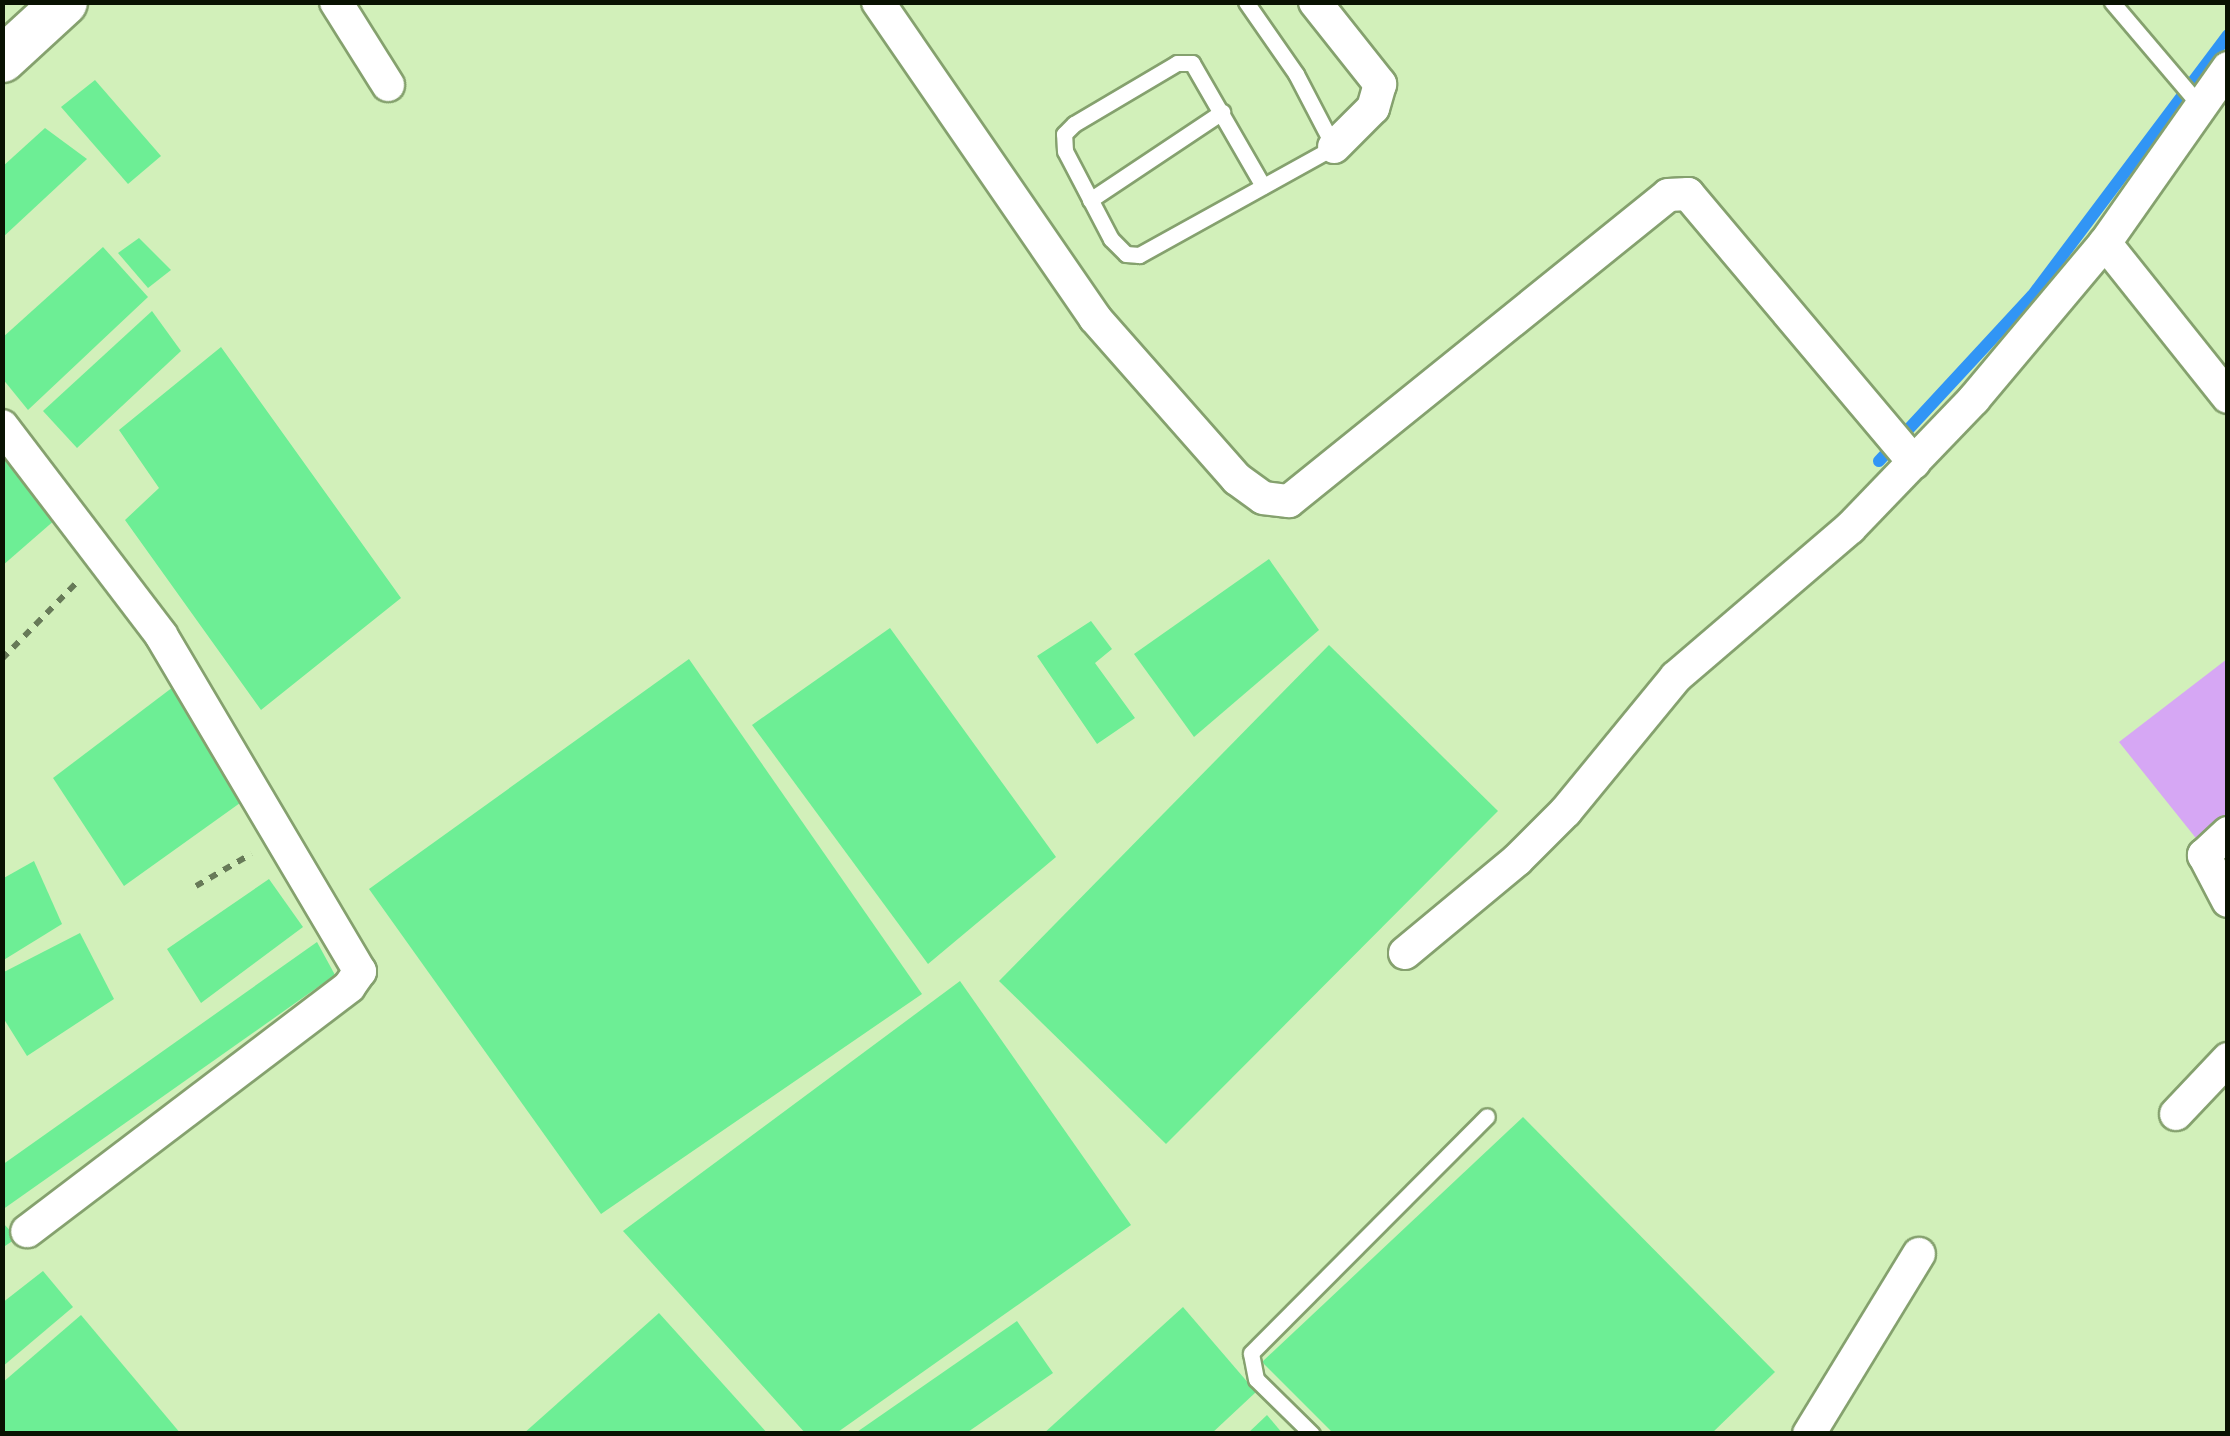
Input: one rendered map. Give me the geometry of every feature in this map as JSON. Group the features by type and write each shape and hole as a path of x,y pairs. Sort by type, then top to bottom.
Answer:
{"main road":[{"path":"2,58 64,2"}],"street":[{"path":"336,2 388,85"},
{"path":"878,2 1095,318 1238,479 1264,498 1288,501 1668,195 1688,194 1702,204 1904,451"},
{"path":"1315,2 1380,84 1372,108 1334,147"},
{"path":"1405,953 1517,860 1566,811 1676,677 1850,528 1904,451 2105,243 2196,101 2228,68"},
{"path":"2105,243 2228,396"},
{"path":"2,426 161,636 283,835 360,971 349,987 27,1232"},
{"path":"2228,834 2204,855 2228,901"},
{"path":"2176,1114 2228,1059"},
{"path":"1809,1434 1919,1254"}],"lane":[{"path":"1246,2 1296,74 1334,147 1138,255 1126,254 1111,239 1065,151 1064,134 1074,124 1177,63 1200,68 1262,186"},
{"path":"2112,2 2196,101"},
{"path":"1090,200 1222,112"},
{"path":"1312,1434 1256,1379 1251,1353 1487,1116"}],"path":[{"path":"2,660 103,555"},
{"path":"196,886 283,835"}],"shaded area":[{"path":"2227,659 2227,877 2119,742"}],"building":[{"path":"95,80 161,156 128,184 61,107"},
{"path":"45,128 87,159 2,238 2,167"},
{"path":"139,238 171,270 148,288 118,253"},
{"path":"103,247 148,297 28,410 2,378 2,338"},
{"path":"152,311 181,351 77,448 43,411"},
{"path":"221,347 401,598 261,710 125,520 159,488 119,430"},
{"path":"2,450 56,519 2,566"},
{"path":"1269,559 1319,630 1194,737 1134,654"},
{"path":"1091,621 1112,649 1095,663 1135,718 1097,744 1037,656"},
{"path":"890,628 1056,857 928,964 752,725"},
{"path":"1329,645 1498,811 1166,1144 999,981"},
{"path":"689,659 922,994 601,1214 369,889"},
{"path":"177,684 247,798 124,886 53,778"},
{"path":"34,861 62,924 2,961 2,879"},
{"path":"269,879 303,927 201,1003 167,949"},
{"path":"80,933 114,999 27,1056 2,1016 2,973"},
{"path":"317,942 335,975 2,1210 2,1165"},
{"path":"960,981 1131,1225 835,1434 806,1434 623,1231"},
{"path":"1523,1117 1775,1372 1711,1434 1334,1434 1262,1362"},
{"path":"2,1222 17,1238 2,1248"},
{"path":"43,1271 73,1307 2,1367 2,1303"},
{"path":"1183,1307 1256,1392 1211,1434 1043,1434"},
{"path":"659,1313 768,1434 523,1434"},
{"path":"81,1315 181,1434 2,1434 2,1383"},
{"path":"1017,1321 1053,1373 965,1434 854,1434"},
{"path":"1267,1415 1283,1434 1247,1434"}],"waterway":[{"path":"1879,461 2032,296 2228,35"}]}
